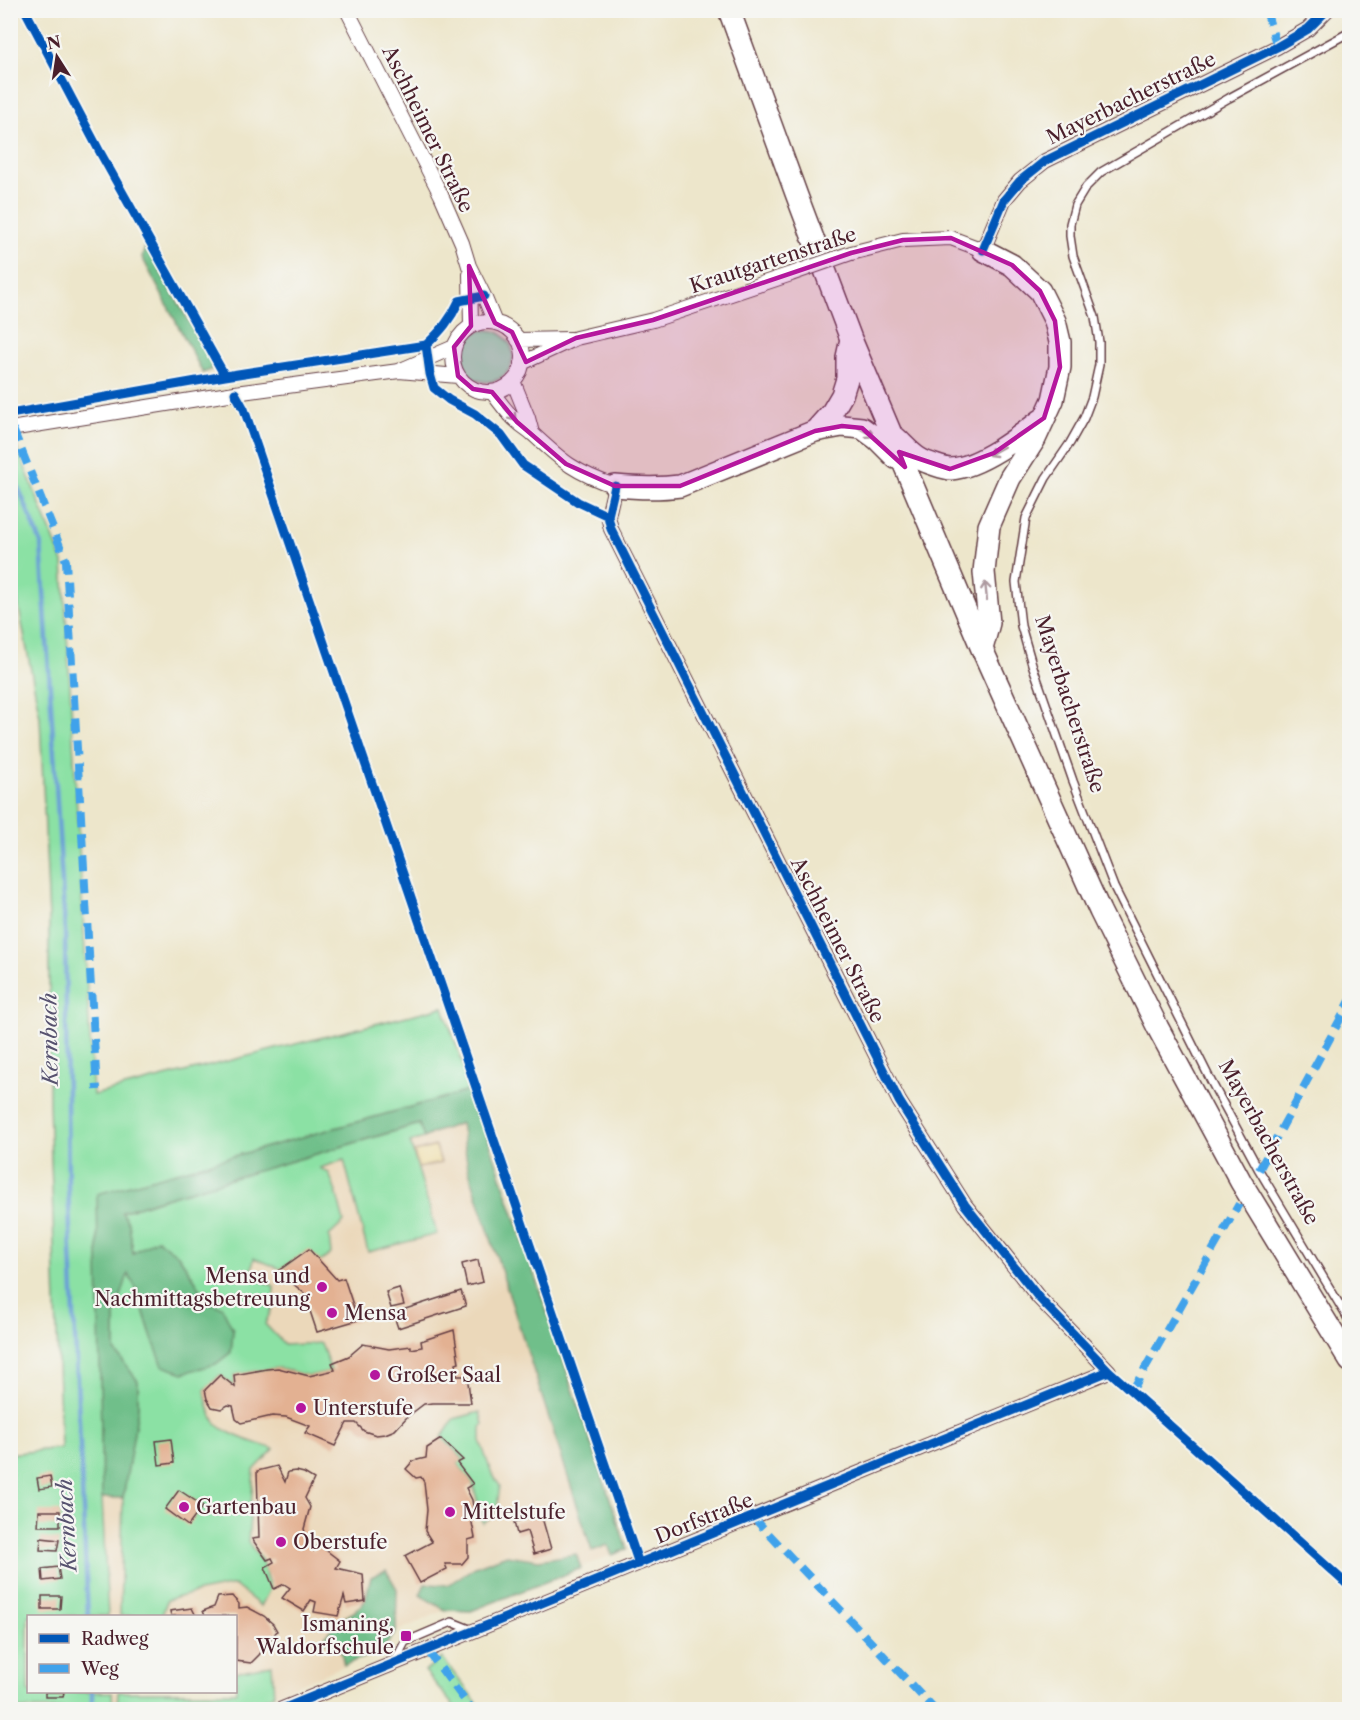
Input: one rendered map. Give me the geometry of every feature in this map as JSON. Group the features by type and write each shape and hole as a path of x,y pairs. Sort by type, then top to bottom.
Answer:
{"main road":[{"path":"729,10 851,339 982,649 1096,900 1158,1028 1241,1182 1350,1361"},
{"path":"982,649 989,623 984,572 989,526 1010,478 1035,439 1053,400 1060,367 1060,342 1055,321 1040,291 1012,265 983,249"},
{"path":"815,431 832,412 842,395 847,379 847,357 851,339"},
{"path":"890,432 919,459 950,469 994,453 1044,417"},
{"path":"615,486 660,489 680,486 815,431 842,426 862,428 877,439 905,467"}],"street":[{"name":"Aschheimer Straße","path":"347,10 441,195 462,243 469,266 495,322 512,332 518,340"},
{"name":"Mayerbacherstraße","path":"983,249 1004,200 1020,181 1045,161 1277,47 1308,29 1327,10"},
{"name":"Krautgartenstraße","path":"522,363 576,339 653,320 851,253 903,240 951,238 983,249"},
{"name":"Aschheimer Straße","path":"469,266 471,326"},
{"path":"495,322 471,326 458,339 454,347 452,357 454,367 465,384 473,389 492,392 507,386 519,372 522,363 522,351 518,340"},
{"name":"Krautgartenstraße","path":"518,340 576,339"},
{"path":"399,371 454,347"},
{"path":"10,429 235,393 399,371 458,376"},
{"path":"513,381 532,433"},
{"path":"492,392 517,422 566,464 590,478 615,486"},
{"name":"Aschheimer Straße","path":"615,486 608,516 611,529 899,1101 965,1205 1039,1298 1109,1371"},
{"name":"Dorfstraße","path":"280,1710 1109,1371"}],"lane":[{"name":"Mayerbacherstraße","path":"1350,32 1101,172 1086,187 1075,205 1070,224 1070,236 1073,256 1095,317 1099,342 1099,366 1092,397 1084,418 1046,478 1026,518 1016,582 1021,626 1032,664 1073,781 1114,886 1212,1083 1254,1161 1350,1322"}],"highlighted area":[{"path":"951,238 1012,265 1040,291 1055,321 1060,367 1044,418 994,453 950,469 899,452 905,467 862,428 842,426 815,431 680,486 615,486 566,464 517,422 492,392 473,389 458,376 454,347 471,326 469,266 495,323 512,332 526,362 576,338 653,320 851,253 903,240"}],"shaded area":[{"path":"443,1007 627,1549 471,1611 445,1610 396,1632 382,1650 240,1709 113,1709 112,1693 237,1693 237,1615 108,1615 102,1498 97,1194"}],"green space":[{"path":"146,245 213,364 211,370 203,373 142,257"},
{"path":"482,330 492,330 502,334 509,341 513,356 509,371 502,378 492,382 482,382 472,378 465,371 461,361 461,351 465,341 472,334"},
{"path":"16,445 63,562 93,1095 443,1007 472,1090 98,1194 102,1498 108,1615 27,1615 27,1693 112,1693 113,1709 11,1709 10,1454 61,1448 49,1103 49,919 40,717 11,567 10,446"},
{"path":"472,1090 627,1549 612,1555 608,1545 592,1551 468,1168 461,1123 424,1138 419,1124 122,1212 129,1224 133,1253 157,1239 178,1255 195,1280 206,1302 222,1307 233,1330 231,1352 216,1364 183,1373 163,1366 137,1290 128,1274 115,1315 115,1351 138,1381 138,1408 123,1498 102,1498 97,1194"},
{"path":"420,1124 424,1138 410,1142 437,1234 368,1252 344,1160 320,1168 329,1173 344,1222 329,1236 331,1254 320,1262 309,1250 281,1269 254,1258 251,1276 274,1286 273,1306 265,1324 285,1345 321,1343 331,1371 309,1376 279,1368 267,1369 234,1375 235,1387 220,1375 205,1390 209,1410 219,1426 237,1436 274,1449 254,1470 248,1542 262,1561 270,1589 261,1606 234,1585 167,1600 162,1615 120,1615 123,1498 138,1408 138,1382 115,1351 115,1315 128,1273 137,1290 152,1338 216,1364 231,1352 233,1330 206,1302 195,1280 178,1255 133,1253 129,1224 122,1212"},
{"path":"480,1412 483,1424 481,1443 491,1472 500,1486 496,1513 483,1523 473,1484 457,1463 463,1459 442,1437 454,1419"},
{"path":"576,1554 581,1568 471,1611 445,1610 420,1595 425,1584 448,1585 475,1567 507,1555 539,1560"},
{"path":"386,1570 397,1589 396,1632 382,1650 344,1665 341,1651 323,1640 336,1622 354,1612 365,1601 371,1577"},
{"path":"442,1658 482,1709 456,1709 425,1671"},
{"path":"272,1665 274,1695 240,1709 117,1709 118,1693 237,1693 237,1672"}],"sand":[{"path":"436,1146 441,1163 418,1168 414,1152"}],"building":[{"name":"Mensa und Nachmittagsbetreuung","path":"309,1249 337,1280 344,1278 358,1320 317,1332 304,1293 278,1271"},
{"path":"478,1260 483,1282 467,1286 462,1264"},
{"path":"399,1288 404,1305 391,1308 386,1292"},
{"path":"461,1291 466,1306 398,1328 393,1313"},
{"path":"454,1330 459,1363 456,1364 457,1376 467,1376 471,1403 424,1404 395,1430 385,1434 376,1435 364,1431 356,1423 347,1423 335,1446 305,1433 310,1426 286,1417 272,1416 241,1423 236,1419 233,1406 228,1405 221,1409 212,1407 207,1399 205,1390 220,1375 235,1387 234,1375 267,1369 278,1368 309,1376 335,1370 332,1363 349,1356 363,1344 389,1349 411,1346 411,1349 422,1347 421,1341"},
{"path":"171,1439 174,1463 159,1465 156,1441"},
{"name":"Mittelstufe","path":"441,1439 463,1460 457,1463 473,1484 466,1488 472,1500 474,1513 470,1513 475,1538 468,1540 468,1557 462,1564 445,1564 447,1569 420,1583 405,1556 432,1542 425,1531 427,1510 424,1482 421,1477 416,1478 406,1469 413,1461 426,1458 427,1448"},
{"name":"Oberstufe","path":"277,1466 285,1482 288,1472 296,1471 314,1479 305,1498 310,1507 304,1529 310,1547 314,1551 318,1544 340,1561 336,1568 363,1574 365,1601 346,1604 344,1596 338,1616 314,1612 316,1602 311,1600 304,1611 282,1598 290,1588 284,1584 274,1589 265,1567 274,1562 272,1558 267,1560 252,1539 259,1538 257,1471"},
{"path":"50,1476 52,1487 39,1489 37,1478"},
{"name":"Gartenbau","path":"179,1490 203,1506 188,1526 165,1509"},
{"path":"39,1511 60,1511 60,1526 38,1526"},
{"path":"541,1514 551,1549 534,1554 527,1531 517,1534 514,1522"},
{"path":"41,1538 59,1540 57,1551 40,1550"},
{"path":"58,1567 60,1579 43,1581 42,1569"},
{"path":"42,1596 61,1596 60,1609 42,1609"},
{"path":"232,1596 239,1604 239,1608 247,1607 264,1616 277,1631 251,1663 237,1661 237,1615 205,1615 203,1611 214,1607 218,1597"},
{"path":"192,1608 196,1615 171,1615 170,1611"},
{"path":"45,1693 64,1693 63,1697 45,1697"}],"waterway":[{"name":"Kernbach","path":"10,467 41,543 65,931 68,1186 88,1615"},
{"name":"Kernbach","path":"92,1693 92,1710"}],"marked path":[{"path":"1266,10 1277,47"},
{"path":"13,429 66,561 97,1090"},
{"path":"1259,1170 1350,1001"},
{"path":"1132,1391 1239,1204"},
{"path":"753,1517 935,1710"},
{"path":"427,1650 472,1710"}],"cycle path":[{"path":"25,10 101,154 225,376"},
{"path":"983,250 1004,200 1020,181 1045,161 1277,47 1308,29 1327,10"},
{"path":"484,296 459,301 453,314 426,345 434,388 449,400 475,414 501,435 523,465 578,502 608,516"},
{"path":"10,414 225,376 426,345"},
{"path":"235,393 244,409 639,1564"},
{"path":"615,486 608,516 611,529 899,1101 965,1205 1039,1298 1109,1371 1350,1587"},
{"path":"280,1710 1109,1371"}],"place":[{"name":"Mensa und Nachmittagsbetreuung","path":"322,1287"},
{"name":"Mensa","path":"332,1313"},
{"name":"Großer Saal","path":"375,1375"},
{"name":"Unterstufe","path":"301,1408"},
{"name":"Gartenbau","path":"184,1507"},
{"name":"Mittelstufe","path":"450,1512"},
{"name":"Oberstufe","path":"281,1542"},
{"name":"Ismaning, Waldorfschule","path":"406,1636"}]}
